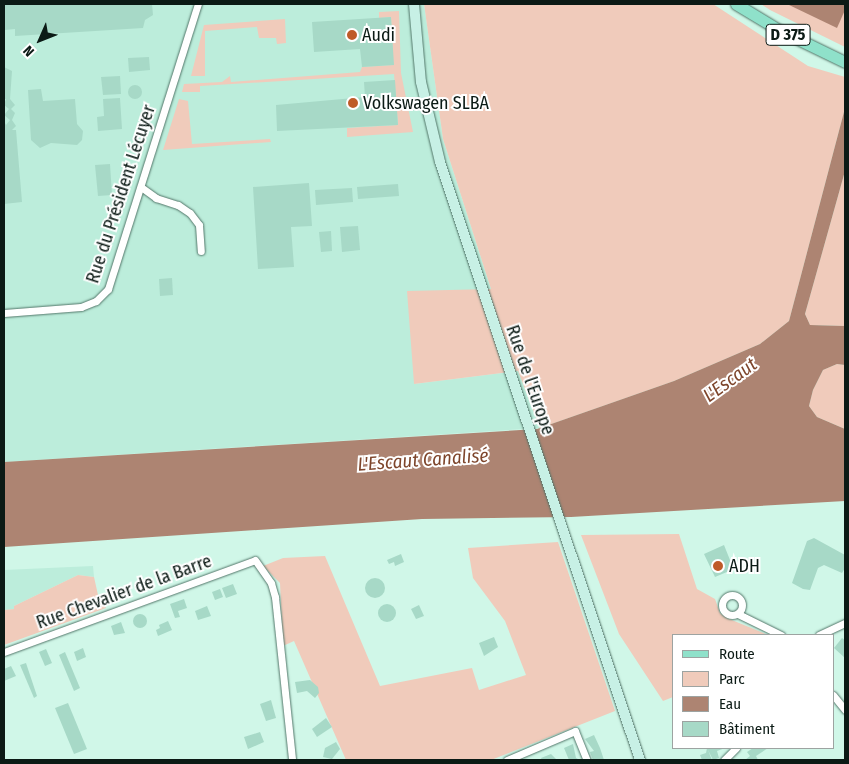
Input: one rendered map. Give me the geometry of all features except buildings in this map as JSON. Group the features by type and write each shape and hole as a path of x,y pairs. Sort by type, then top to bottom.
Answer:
{"main road":[{"name":"D 375","path":"736,4 786,34 844,61"}],"street":[{"name":"Rue du Président Lécuyer","path":"4,313 81,307 102,296 110,286 198,4"},
{"name":"Rue de l'Europe","path":"414,4 421,82 433,136 640,760"},
{"path":"142,188 156,198 182,206 194,217 199,225 201,251"},
{"name":"Rue Chevalier de la Barre","path":"4,652 255,560 274,592 292,760"},
{"path":"738,614 780,634"},
{"path":"821,634 845,623"},
{"path":"834,696 845,710"},
{"path":"507,760 575,731 587,760"},
{"path":"724,760 735,749"}],"shaded area":[{"path":"4,4 424,4 443,139 491,289 414,384 519,371 540,428 4,462"},
{"path":"93,566 94,577 78,575 14,606 14,609 4,610 4,570"}],"green space":[{"path":"424,4 713,4 808,66 845,77 845,108 789,321 760,344 674,381 540,428 518,371 414,384 407,291 491,289 443,139"},
{"path":"761,4 845,4 845,47 770,10"},
{"path":"399,11 401,73 413,132 347,137 347,128 398,125 394,74 200,86 200,92 182,92 184,84 222,82 230,76 231,82 360,72 362,67 393,65 391,17 379,18 379,12"},
{"path":"285,19 286,43 277,44 276,38 259,38 257,27 205,31 205,76 191,76 204,25"},
{"path":"179,99 188,101 192,144 270,139 271,142 163,150"},
{"path":"845,171 845,326 810,325 805,314"},
{"path":"837,364 845,365 845,429 817,417 809,406 813,390 823,370"},
{"path":"679,534 697,589 715,599 720,613 727,618 766,634 672,634 672,697 663,701 619,634 581,535"},
{"path":"558,542 615,711 491,760 346,760 294,641 283,646 280,583 263,566 283,558 325,556 380,686 472,668 479,690 526,675 505,621 473,578 468,548"},
{"path":"78,575 94,577 98,595 106,608 4,645 4,610 14,609 14,606"}],"water":[{"path":"787,4 845,4 845,10 837,28"},
{"path":"845,108 845,171 805,314 810,325 845,326 845,365 837,364 823,370 813,390 809,406 817,417 845,429 845,501 571,517 422,519 4,547 4,462 537,429 674,381 760,344 789,321"}],"place":[{"name":"Audi","path":"352,35"},
{"name":"Volkswagen SLBA","path":"353,103"},
{"name":"ADH","path":"718,566"}],"water label":[{"name":"L'Escaut","path":"730,380"},
{"name":"L'Escaut Canalisé","path":"423,460"}]}
